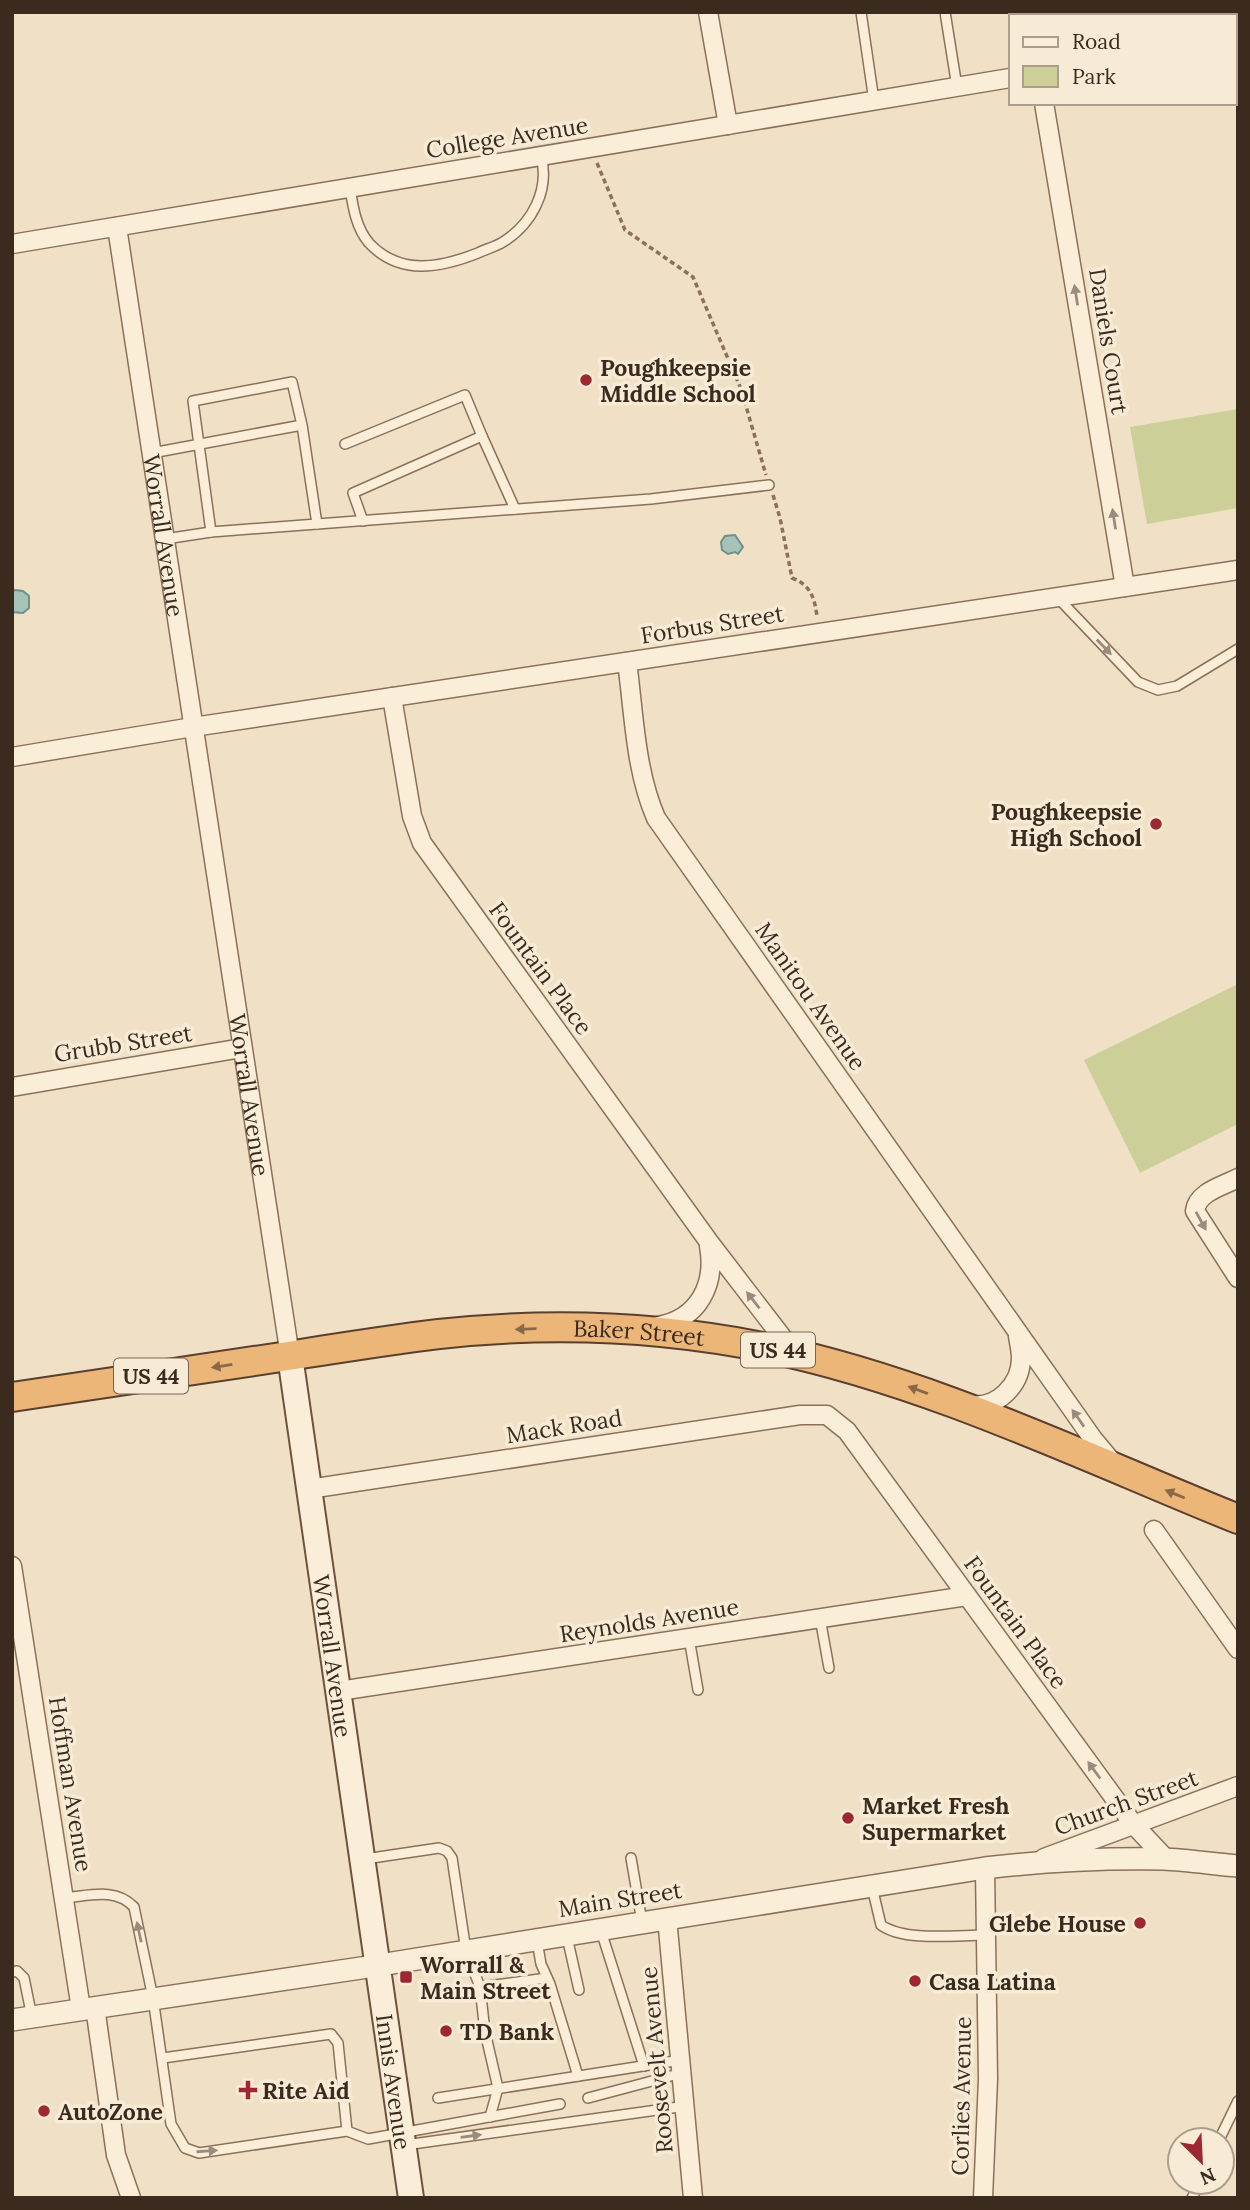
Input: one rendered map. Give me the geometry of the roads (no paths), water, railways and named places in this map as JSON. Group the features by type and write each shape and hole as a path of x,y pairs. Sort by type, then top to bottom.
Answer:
{"highway":[{"name":"Baker Street","path":"12,1397 473,1331 559,1328 635,1330 698,1336 795,1354 879,1377 950,1402 1238,1519"}],"main road":[{"name":"Worrall Avenue","path":"290,1356 379,1965"},
{"name":"Innis Avenue","path":"379,1965 411,2198"}],"street":[{"path":"708,12 728,125"},
{"name":"College Avenue","path":"12,244 1009,78"},
{"name":"Daniels Court","path":"1044,105 1125,587"},
{"name":"Worrall Avenue","path":"117,227 290,1356"},
{"name":"Forbus Street","path":"12,757 193,727 1238,570"},
{"name":"Manitou Avenue","path":"627,662 642,776 656,818 1093,1439 1120,1472"},
{"name":"Fountain Place","path":"392,697 412,816 422,843 436,866 709,1242 795,1354"},
{"name":"Grubb Street","path":"12,1087 242,1048"},
{"path":"1238,1178 1200,1198 1195,1211 1238,1278"},
{"path":"635,1330 671,1324 693,1310 707,1290 713,1266 709,1242"},
{"path":"950,1402 977,1406 998,1401 1014,1385 1021,1360 1018,1332"},
{"name":"Mack Road","path":"309,1489 800,1415 827,1415"},
{"name":"Fountain Place","path":"827,1415 847,1432 1134,1825 1166,1859"},
{"path":"1154,1530 1238,1649"},
{"name":"Hoffman Avenue","path":"12,1566 64,1898 116,2155 131,2198"},
{"name":"Reynolds Avenue","path":"339,1691 967,1596"},
{"name":"Church Street","path":"1031,1863 1238,1786"},
{"name":"Main Street","path":"22,2018 379,1965 985,1868 1100,1859 1166,1859 1238,1867"},
{"name":"Corlies Avenue","path":"983,2198 988,2079 985,1868"},
{"name":"Roosevelt Avenue","path":"667,1918 693,2198"}],"lane":[{"path":"861,12 874,101"},
{"path":"945,12 957,87"},
{"path":"350,188 356,220 368,242 388,258 415,267 450,264 503,242 527,221 541,196 545,171 541,156"},
{"path":"211,533 197,446 193,401 292,382 302,425 317,524"},
{"path":"345,444 465,395 515,509"},
{"path":"152,453 302,425"},
{"path":"363,521 353,493 482,436"},
{"path":"165,539 317,524 651,499 769,485"},
{"path":"1057,597 1138,682 1158,690 1177,686 1238,649"},
{"path":"820,1618 829,1668"},
{"path":"689,1638 698,1690"},
{"path":"363,1859 439,1847 447,1851 452,1858 466,1951 480,1987 485,2032 498,2088 491,2117"},
{"path":"631,1858 642,1922"},
{"path":"871,1886 881,1925 889,1931 903,1935 986,1935"},
{"path":"64,1898 113,1894 127,1900 134,1908 153,1998 171,2124 185,2148 199,2153 347,2131 368,2138 403,2139 686,2106"},
{"path":"600,1929 644,2066"},
{"path":"567,1934 579,1990"},
{"path":"536,1939 541,1964 578,2076"},
{"path":"12,1972 17,1971 24,1978 22,2018"},
{"path":"480,1987 547,1978"},
{"path":"163,2058 331,2034 338,2043 347,2131"},
{"path":"438,2098 644,2066 682,2067"},
{"path":"589,2098 682,2067"},
{"path":"1226,2126 1238,2101"},
{"path":"403,2139 491,2117 560,2104"}],"water":[{"path":"735,535 743,547 738,554 728,554 722,550 721,542 725,536"},
{"path":"12,591 23,591 29,596 29,608 23,613 12,612"}],"place":[{"name":"Poughkeepsie Middle School","path":"586,380"},
{"name":"Poughkeepsie High School","path":"1156,824"},
{"name":"Market Fresh Supermarket","path":"848,1818"},
{"name":"Glebe House","path":"1140,1923"},
{"name":"Worrall & Main Street","path":"406,1977"},
{"name":"Casa Latina","path":"915,1981"},
{"name":"TD Bank","path":"446,2031"},
{"name":"Rite Aid","path":"248,2090"},
{"name":"AutoZone","path":"44,2111"}]}
